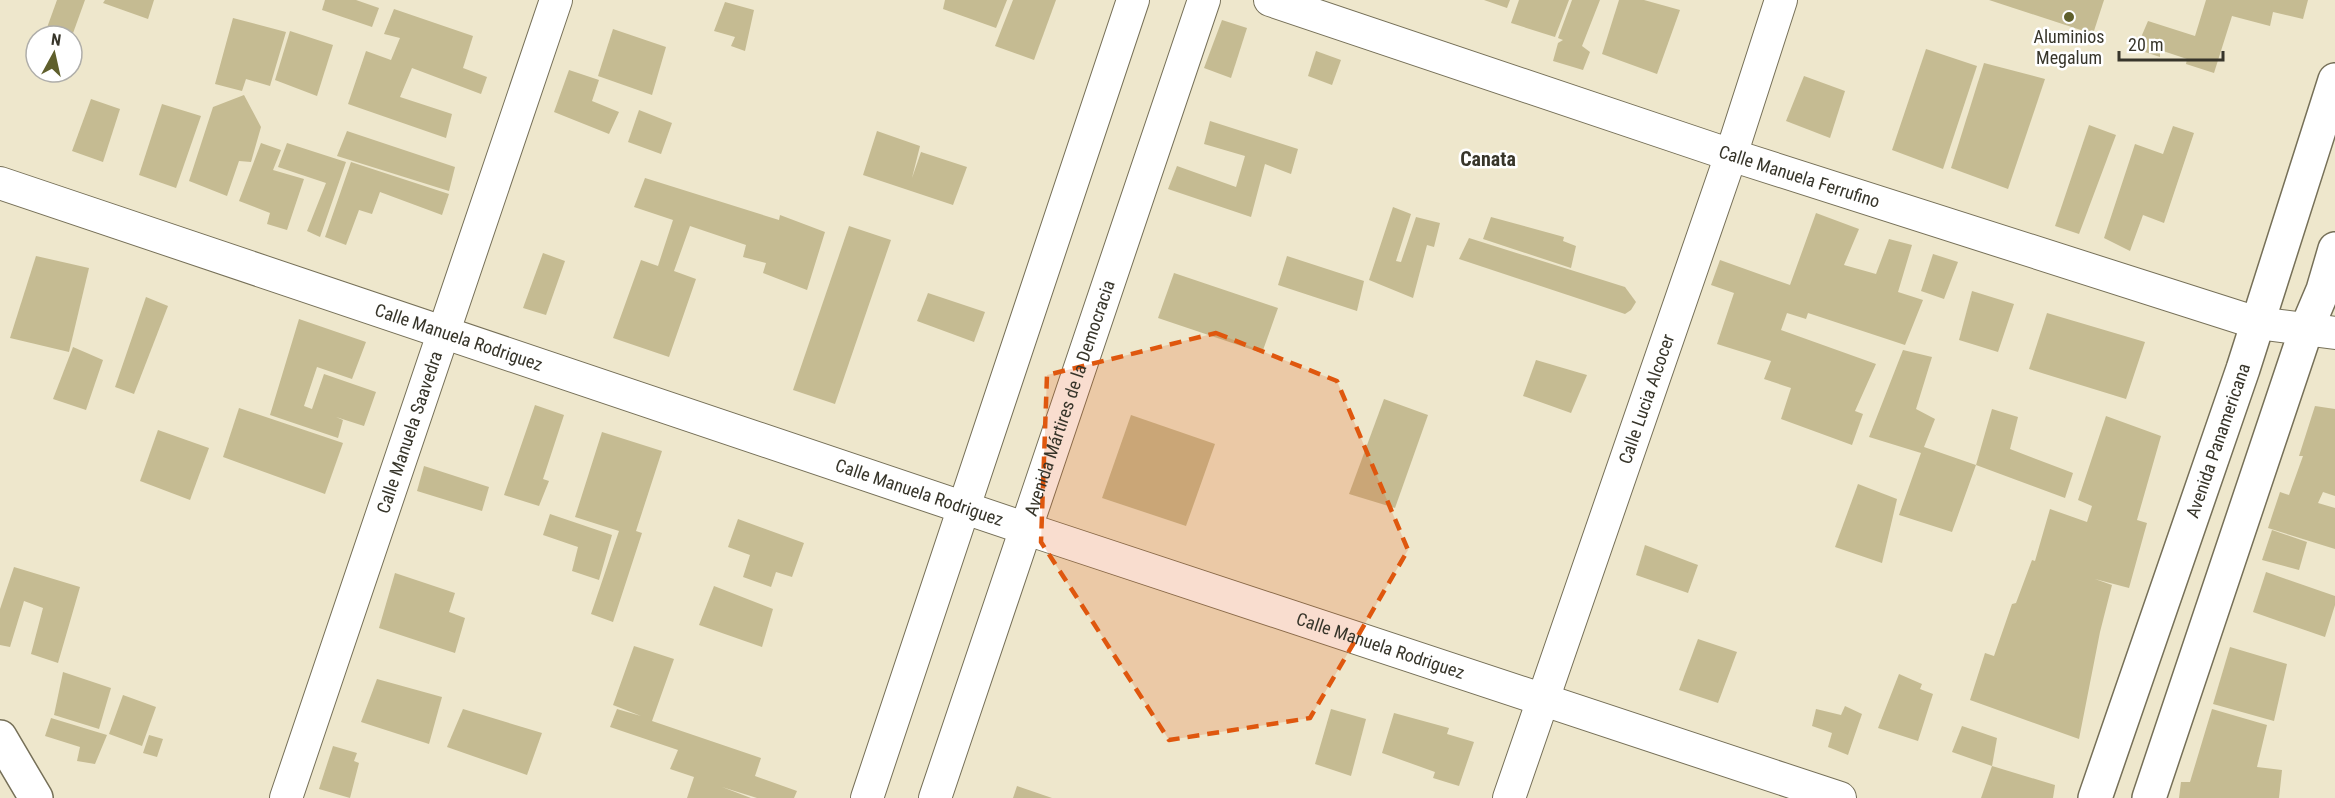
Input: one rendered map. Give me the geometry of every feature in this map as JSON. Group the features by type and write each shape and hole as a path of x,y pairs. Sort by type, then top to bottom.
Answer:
{"main road":[{"name":"Avenida Panamericana","path":"2095,798 2257,323 2335,80"},
{"path":"2149,798 2320,332 2323,290 2335,249"},
{"path":"0,737 36,798"}],"street":[{"name":"Calle Manuela Saavedra","path":"286,798 556,0"},
{"path":"867,798 1133,0"},
{"name":"Avenida Mártires de la Democracia","path":"935,798 1204,0"},
{"name":"Calle Manuela Ferrufino","path":"1270,0 1731,154 2257,323 2320,332"},
{"name":"Calle Lucia Alcocer","path":"1509,798 1731,154 1781,0"},
{"name":"Calle Manuela Rodriguez","path":"0,183 1025,528 1840,798"}],"highlighted area":[{"path":"1216,333 1337,381 1408,550 1310,718 1169,740 1041,542 1047,375"}],"building":[{"path":"57,0 85,0 76,24 48,24"},
{"path":"105,0 154,0 148,19 103,3"},
{"path":"325,0 356,0 379,8 372,27 322,10"},
{"path":"945,0 1007,0 996,28 943,9"},
{"path":"1013,0 1056,0 1034,60 995,46"},
{"path":"1484,0 1510,0 1507,8"},
{"path":"1519,0 1569,0 1555,37 1511,23"},
{"path":"1572,0 1600,0 1582,46 1590,52 1583,70 1553,61 1558,43 1563,40 1558,38"},
{"path":"1619,0 1644,0 1680,10 1657,74 1602,54"},
{"name":"Aluminios Megalum","path":"1989,0 2104,0 2093,34"},
{"path":"2206,0 2308,0 2303,19 2273,12 2270,26 2232,16 2214,73 2186,64 2187,59 2160,50 2160,57 2136,49 2148,21 2195,36"},
{"path":"725,2 754,10 745,51 731,46 735,37 714,31"},
{"path":"394,9 473,36 463,68 487,77 481,94 412,68 400,97 452,114 446,138 348,104 366,51 391,60 400,38 384,34"},
{"path":"233,18 286,32 270,86 246,79 242,91 215,84"},
{"path":"1222,20 1247,28 1231,78 1204,68"},
{"path":"613,29 666,47 652,95 598,76"},
{"path":"290,31 333,45 317,96 275,80"},
{"path":"1926,49 1977,66 1943,169 1892,150"},
{"path":"1316,51 1341,60 1332,85 1308,76"},
{"path":"1984,63 2045,79 2008,189 1951,168"},
{"path":"569,70 599,80 592,101 619,112 609,134 554,112"},
{"path":"1804,76 1845,91 1830,138 1786,121"},
{"path":"244,95 261,127 251,162 239,161 227,196 189,181 213,107"},
{"path":"91,99 120,109 103,162 72,151"},
{"path":"162,104 201,116 176,188 139,175"},
{"path":"639,110 672,123 661,154 628,142"},
{"path":"1210,121 1298,149 1291,174 1265,164 1251,217 1168,189 1177,166 1236,187 1245,156 1204,144"},
{"path":"2089,125 2116,135 2079,234 2055,226"},
{"path":"2173,126 2194,133 2164,223 2143,215 2130,251 2104,238 2135,144 2163,154"},
{"path":"347,131 455,167 449,191 337,156"},
{"path":"877,131 920,146 912,178 921,152 967,167 953,205 863,175"},
{"path":"261,143 281,150 273,170 304,179 287,230 267,224 270,213 239,201"},
{"path":"287,143 346,162 320,237 307,231 326,183 278,167"},
{"path":"351,162 449,194 442,215 380,192 372,214 359,210 346,245 325,237"},
{"path":"645,178 779,220 780,215 825,232 807,290 763,273 766,263 743,257 746,245 690,226 674,271 696,279 669,357 613,338 641,260 658,266 673,220 634,207"},
{"path":"1393,207 1411,214 1396,261 1401,262 1416,217 1440,223 1434,247 1427,245 1413,298 1369,280"},
{"path":"1816,213 1859,229 1844,265 1876,274 1889,239 1912,245 1898,292 1923,300 1905,345 1808,313 1806,319 1787,313 1781,330 1876,364 1855,411 1863,414 1852,445 1781,419 1791,388 1764,379 1771,361 1717,344 1734,293 1711,285 1720,260 1790,285"},
{"path":"1491,217 1564,237 1563,241 1576,246 1571,268 1483,239"},
{"path":"849,226 891,240 835,404 793,390"},
{"path":"1469,238 1625,287 1636,302 1625,314 1459,259"},
{"path":"543,253 565,261 546,315 523,308"},
{"path":"1933,254 1958,262 1944,299 1921,291"},
{"path":"36,256 89,268 69,352 10,338"},
{"path":"1287,256 1364,281 1357,311 1278,285"},
{"path":"1174,273 1278,308 1262,353 1158,318"},
{"path":"1972,291 2014,304 1998,352 1959,340"},
{"path":"928,293 985,312 974,342 917,321"},
{"path":"146,297 168,306 134,394 115,387"},
{"path":"2047,313 2145,342 2126,399 2029,369"},
{"path":"299,319 366,342 352,379 317,367 304,406 312,409 324,374 376,392 364,426 336,417 343,420 338,438 270,415"},
{"path":"73,347 103,360 86,410 53,399"},
{"path":"1903,350 1932,357 1916,409 1935,419 1924,447 1976,465 1952,532 1899,515 1921,453 1869,437"},
{"path":"1536,360 1587,375 1571,413 1523,396"},
{"path":"1384,399 1428,415 1395,508 1349,494"},
{"path":"535,405 564,415 543,479 549,481 539,506 504,495"},
{"path":"2315,406 2335,409 2335,496 2323,492 2318,503 2335,508 2335,549 2268,528 2280,492 2289,495 2303,456 2299,456"},
{"path":"239,408 343,443 325,494 223,457"},
{"path":"1992,409 2018,417 2010,449 2073,473 2065,498 1976,465"},
{"path":"1131,415 1215,444 1186,526 1102,498"},
{"path":"2106,416 2161,436 2137,520 2147,523 2129,588 2095,579 2112,585 2100,632 2079,739 1970,700 1985,653 1994,656 2012,604 2016,603 2032,560 2035,561 2050,509 2087,522 2092,506 2078,500"},
{"path":"158,430 209,448 190,500 140,481"},
{"path":"602,432 662,451 636,531 642,533 613,622 591,614 619,531 575,517"},
{"path":"424,466 489,487 482,511 417,491"},
{"path":"1858,484 1897,499 1882,563 1835,547"},
{"path":"550,514 612,535 599,580 572,571 578,547 543,535"},
{"path":"738,519 804,543 792,577 776,572 771,587 743,577 750,555 728,547"},
{"path":"2272,530 2307,542 2299,570 2262,560"},
{"path":"1645,545 1698,565 1688,593 1636,575"},
{"path":"14,567 80,587 58,663 31,654 43,608 24,601 10,647 0,645 0,609"},
{"path":"2266,572 2335,596 2335,605 2325,637 2253,612"},
{"path":"395,573 455,593 449,612 465,618 455,653 379,628"},
{"path":"714,586 773,609 762,647 699,625"},
{"path":"1698,639 1737,652 1718,703 1679,690"},
{"path":"634,646 674,659 652,721 761,758 755,776 797,791 794,798 757,798 722,787 751,798 687,798 694,777 670,769 678,750 610,727 617,709 641,716 613,705"},
{"path":"2230,647 2287,664 2274,721 2213,704"},
{"path":"63,672 111,688 99,729 54,715"},
{"path":"1899,674 1922,684 1920,689 1933,694 1918,741 1878,728"},
{"path":"377,679 442,697 429,744 361,722"},
{"path":"123,695 156,707 142,746 109,734"},
{"path":"1845,706 1862,714 1848,755 1828,747 1832,733 1812,726 1816,709 1841,715"},
{"path":"463,709 542,733 527,775 447,747"},
{"path":"1331,709 1366,719 1351,776 1315,764"},
{"path":"2212,709 2267,725 2257,767 2282,770 2279,798 2179,798 2181,782 2190,782"},
{"path":"1394,713 1449,728 1447,734 1474,742 1459,786 1433,778 1435,772 1382,753"},
{"path":"51,718 107,735 95,764 77,761 80,747 45,736"},
{"path":"1962,726 1997,738 1992,766 1952,752"},
{"path":"149,735 163,739 157,757 143,753"},
{"path":"333,746 357,753 354,761 359,763 350,798 319,789"},
{"path":"1992,766 2055,785 2053,798 1981,798"},
{"path":"1017,786 1052,798 1013,798"}],"place":[{"name":"Aluminios Megalum","path":"2069,17"}],"district":[{"name":"Canata","path":"1488,159"}]}
